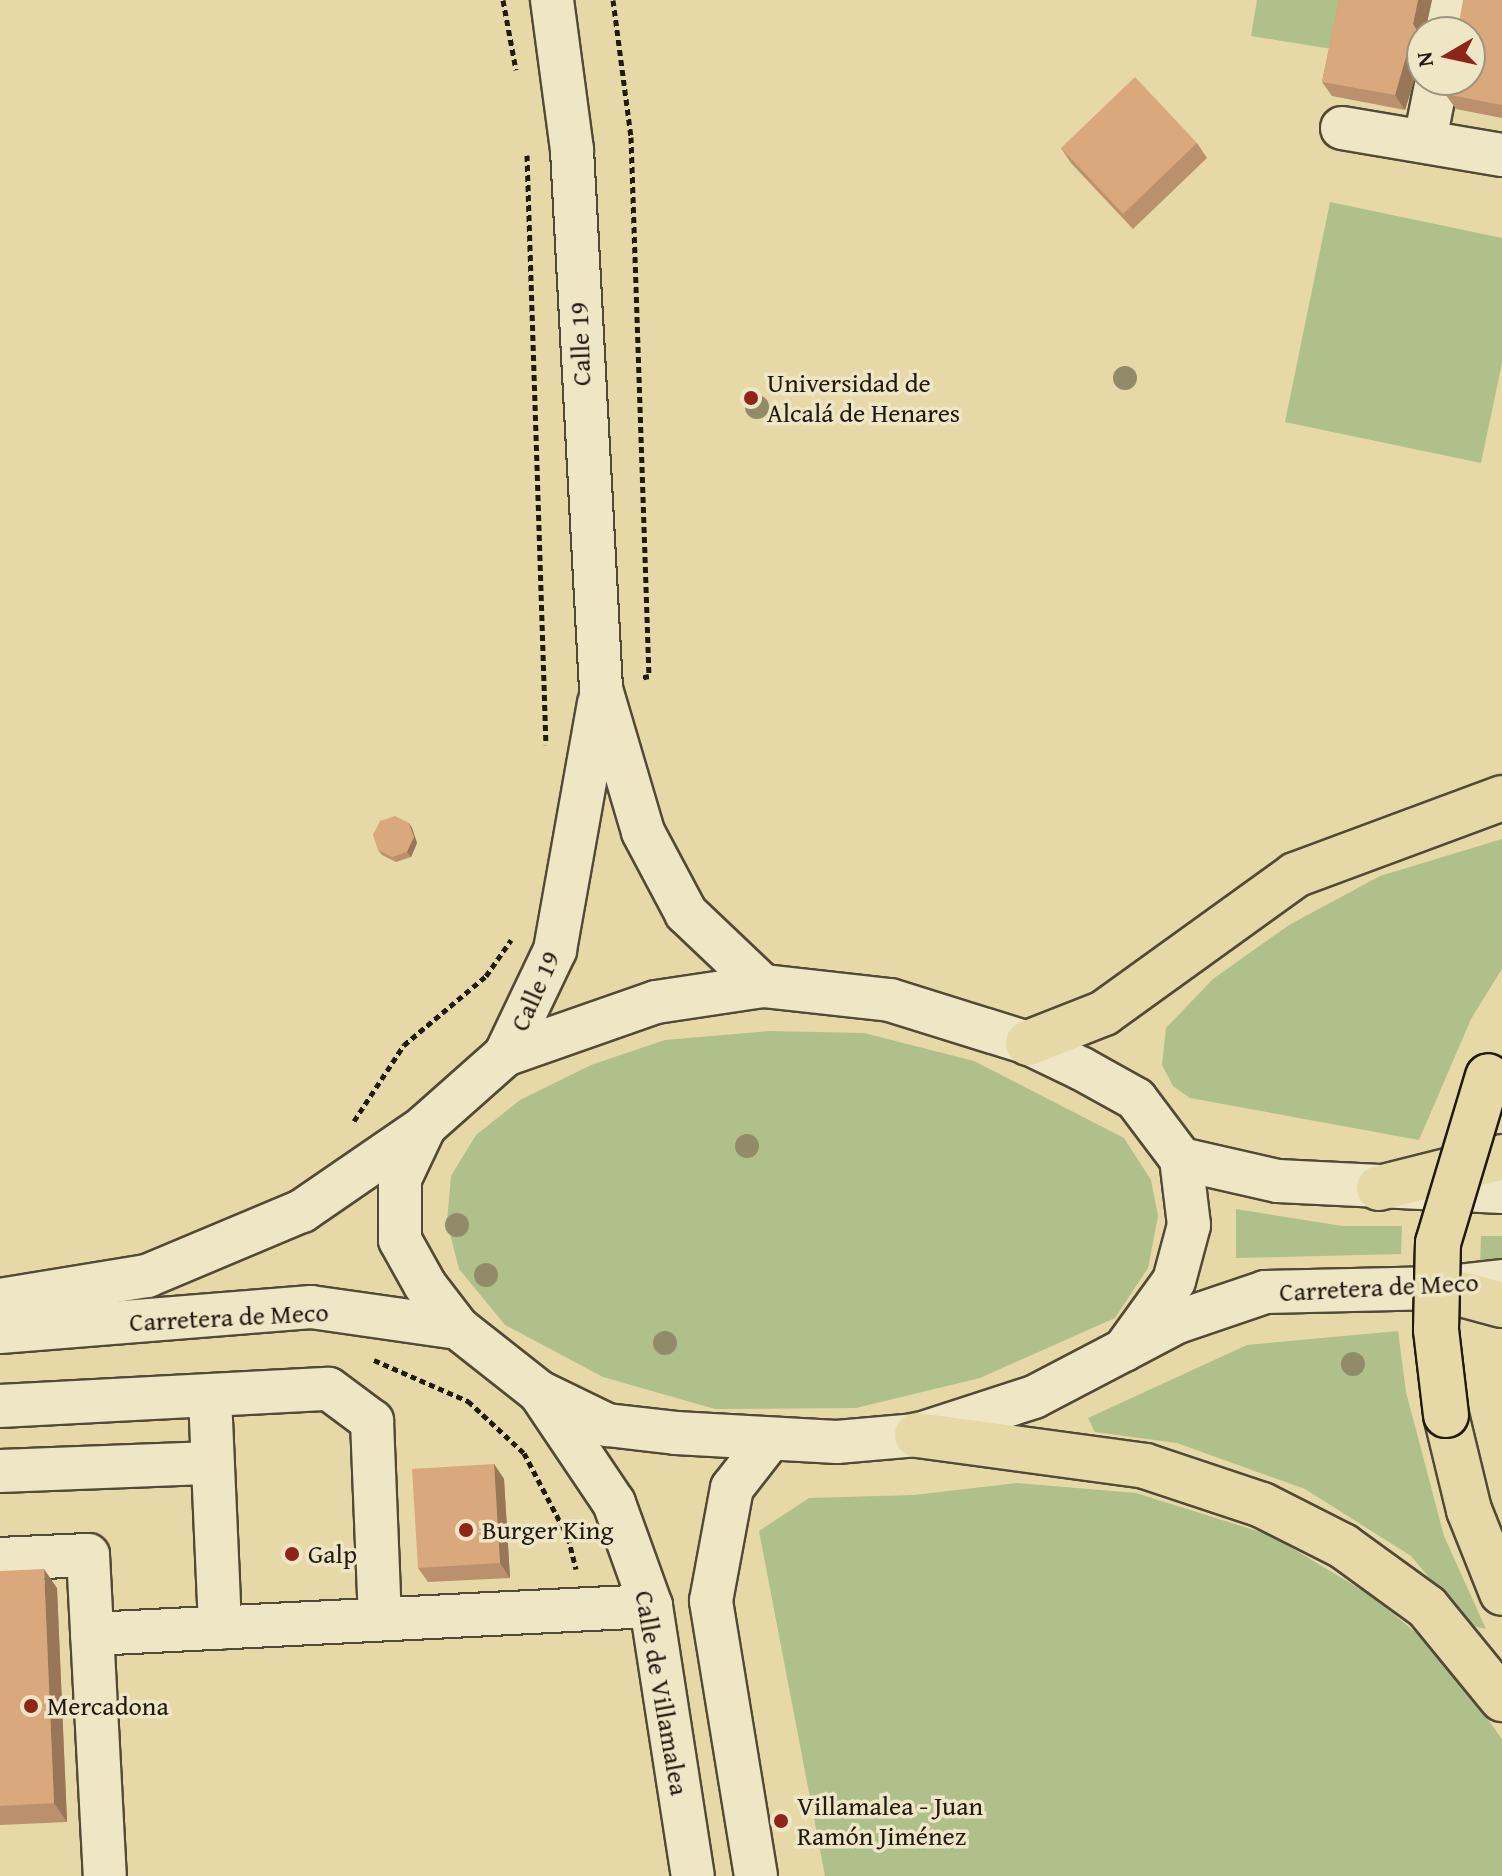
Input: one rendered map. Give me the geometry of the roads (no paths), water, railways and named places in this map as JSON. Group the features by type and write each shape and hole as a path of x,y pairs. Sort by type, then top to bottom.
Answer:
{"highway":[{"path":"1028,1043 1104,1013 1295,875 1502,798"},
{"path":"1495,1063 1438,1243 1436,1330 1446,1415 1469,1510 1502,1593"},
{"path":"1379,1188 1502,1157"},
{"path":"1439,1288 1502,1305"},
{"path":"917,1435 1145,1466 1262,1505 1343,1546 1427,1607 1502,1699"}],"street":[{"name":"Calle 19","path":"505,1055 555,950 601,689 572,150 552,0"},
{"path":"1425,140 1434,96"},
{"path":"1342,128 1502,155"},
{"name":"Calle 19","path":"601,689 643,832 686,913 763,986"},
{"path":"505,1055 656,1002 763,986 890,1000 1028,1043 1136,1099 1181,1159 1189,1225 1174,1281 1124,1350"},
{"name":"Carretera de Meco","path":"5,1325 147,1276 302,1211 425,1126 505,1055"},
{"path":"425,1126 400,1179 400,1240 425,1285 458,1328 539,1392"},
{"path":"1181,1159 1278,1181 1502,1192"},
{"name":"Carretera de Meco","path":"539,1392 607,1425 837,1442 917,1435 1034,1397 1177,1322 1265,1292 1439,1288 1502,1281"},
{"name":"Carretera de Meco","path":"5,1325 311,1307 458,1328"},
{"path":"0,1406 329,1389 372,1421 380,1618"},
{"name":"Calle de Villamalea","path":"539,1392 614,1503 651,1606 693,1876"},
{"path":"210,1397 220,1628"},
{"path":"756,1876 711,1601 732,1488 770,1439"},
{"path":"0,1471 212,1463"},
{"path":"0,1559 88,1555 105,1876"},
{"path":"92,1634 651,1606"}],"place":[{"name":"Universidad de Alcalá de Henares","path":"751,398"},
{"name":"Burger King","path":"466,1530"},
{"name":"Galp","path":"292,1554"},
{"name":"Mercadona","path":"31,1706"},
{"name":"Villamalea - Juan Ramón Jiménez","path":"781,1821"}]}
